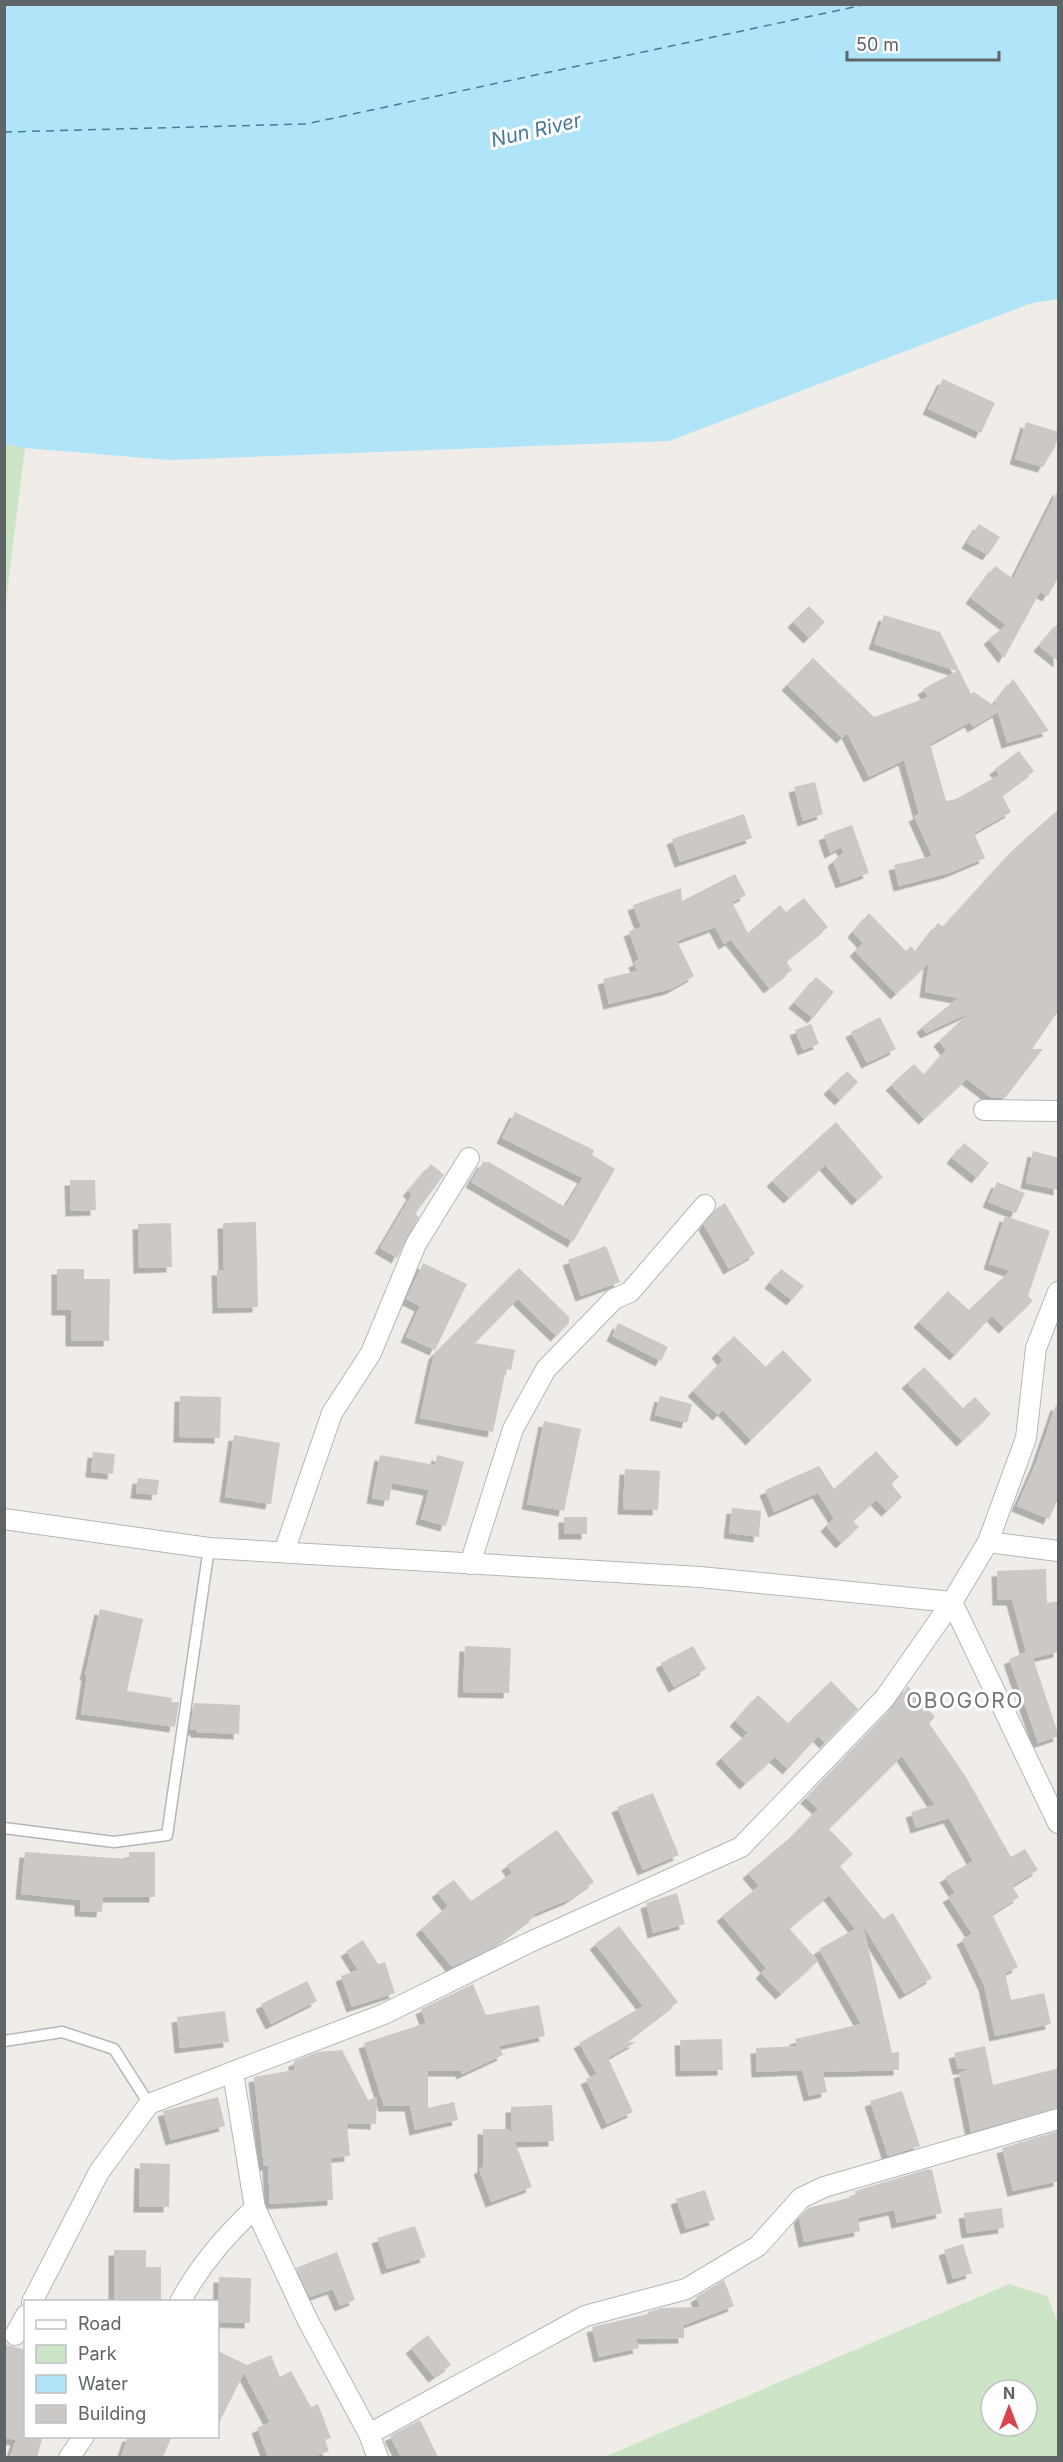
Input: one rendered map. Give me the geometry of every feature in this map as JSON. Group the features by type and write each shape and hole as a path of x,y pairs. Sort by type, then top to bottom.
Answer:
{"street":[{"path":"984,1110 1059,1111"},
{"path":"284,1552 332,1413 371,1353 416,1244 470,1158"},
{"path":"471,1564 513,1430 546,1369 614,1299 630,1292 705,1205"},
{"path":"34,2300 99,2172 149,2104 384,2014 528,1943 741,1847 884,1699 952,1602 988,1542 1026,1438 1036,1348 1059,1292"},
{"path":"4,1519 209,1548 700,1577 952,1602"},
{"path":"988,1542 1059,1551"},
{"path":"952,1602 1059,1823"},
{"path":"233,2073 255,2208 308,2321 369,2434 378,2457"},
{"path":"369,2434 585,2316 686,2289 758,2246 801,2198 824,2187 1059,2119"},
{"path":"181,2300 194,2276 237,2225 255,2208"},
{"path":"15,2335 24,2319"},
{"path":"69,2457 83,2438"}],"lane":[{"path":"4,1828 114,1842 167,1835 209,1548"},
{"path":"4,2041 62,2032 114,2049 149,2104"}],"green space":[{"path":"5,444 25,448 5,610"},
{"path":"1009,2284 1047,2296 1058,2323 1058,2457 604,2457"}],"water":[{"name":"Nun River","path":"5,4 1058,5 1058,299 1032,303 669,441 169,460 25,448 5,444"}],"building":[{"path":"943,379 995,403 981,433 928,409"},
{"path":"1026,422 1059,432 1055,447 1043,467 1015,459"},
{"path":"1059,488 1059,576 1048,596 1040,592 1004,658 989,639 1006,625 971,598 995,566 1013,579"},
{"path":"979,524 1000,537 988,555 967,543"},
{"path":"809,606 825,622 809,638 793,622"},
{"path":"884,615 940,632 971,694 974,692 996,707 995,702 1013,679 1049,731 1007,743 998,712 973,727 970,722 930,744 946,801 956,799 999,775 995,769 1019,751 1034,771 1002,795 1011,812 974,833 985,858 949,873 899,886 894,865 932,856 914,816 919,814 904,760 869,777 847,733 842,738 787,685 813,658 874,717 928,697 923,689 957,671 874,644"},
{"path":"1059,622 1059,662 1039,646"},
{"path":"815,782 823,814 803,821 794,787"},
{"path":"1059,809 1059,1010 1032,1049 1043,1049 1005,1098 992,1098 967,1079 924,1119 891,1085 914,1064 924,1075 946,1050 939,1041 969,1013 926,1033 922,1027 958,998 925,992 929,963 896,994 855,951 863,943 853,932 869,913 906,951 911,946 916,952 938,923 943,927 1015,848"},
{"path":"744,814 752,838 680,862 672,839"},
{"path":"852,825 869,873 841,883 833,861 844,852 841,847 830,853 824,835"},
{"path":"735,874 746,895 732,902 748,933 780,905 786,912 804,898 828,927 786,961 792,970 769,988 731,940 724,944 715,927 677,941 694,976 671,989 609,1004 603,979 637,971 634,962 639,960 629,931 641,927 633,905 681,888 682,901"},
{"path":"816,977 834,992 813,1018 794,1003"},
{"path":"880,1017 896,1049 867,1063 851,1032"},
{"path":"811,1024 819,1044 803,1050 795,1030"},
{"path":"847,1071 858,1082 840,1100 829,1089"},
{"path":"515,1112 594,1150 592,1155 615,1169 573,1242 471,1182 483,1162 489,1162 565,1207 583,1178 502,1138"},
{"path":"836,1122 883,1177 857,1200 825,1165 789,1198 772,1181"},
{"path":"964,1143 989,1163 977,1178 952,1158"},
{"path":"1033,1151 1059,1158 1059,1190 1026,1183"},
{"path":"431,1164 444,1175 415,1214 419,1217 397,1258 380,1248 412,1194 408,1191"},
{"path":"70,1180 95,1180 96,1210 71,1211"},
{"path":"997,1182 1025,1193 1016,1213 988,1202"},
{"path":"725,1203 755,1254 729,1269 704,1225 717,1208"},
{"path":"1005,1216 1050,1231 1028,1296 1033,1301 1004,1328 992,1316 955,1355 919,1322 948,1291 969,1310 1010,1271 989,1264"},
{"path":"256,1222 258,1307 218,1308 217,1270 224,1270 223,1223"},
{"path":"171,1223 172,1267 139,1268 138,1224"},
{"path":"606,1246 620,1282 581,1296 568,1260"},
{"path":"423,1263 467,1284 435,1350 406,1337 420,1306 406,1299"},
{"path":"519,1268 569,1317 569,1323 556,1336 518,1299 475,1343 515,1350 511,1370 506,1369 493,1432 420,1418 434,1354"},
{"path":"57,1269 84,1269 84,1279 110,1279 109,1341 71,1341 71,1310 57,1310"},
{"path":"781,1269 804,1286 792,1300 770,1283"},
{"path":"618,1323 668,1347 661,1361 612,1336"},
{"path":"734,1336 766,1367 783,1350 812,1380 751,1440 723,1410 718,1415 693,1391 723,1360 717,1353"},
{"path":"924,1367 963,1408 975,1397 991,1414 962,1441 907,1383"},
{"path":"180,1396 221,1397 220,1438 179,1437"},
{"path":"660,1396 692,1404 687,1423 655,1415"},
{"path":"1056,1405 1059,1405 1059,1497 1049,1519 1017,1506 1036,1463"},
{"path":"544,1421 581,1429 564,1511 527,1504"},
{"path":"234,1435 280,1443 271,1504 225,1497"},
{"path":"876,1451 899,1477 891,1484 902,1497 887,1511 876,1500 853,1521 859,1527 841,1543 826,1526 834,1518 818,1493 774,1512 765,1490 819,1466 834,1489"},
{"path":"93,1452 115,1454 113,1474 91,1472"},
{"path":"380,1455 435,1465 437,1455 464,1462 446,1526 421,1519 429,1490 392,1483 389,1501 372,1498"},
{"path":"625,1469 660,1471 658,1510 623,1509"},
{"path":"138,1478 159,1480 157,1495 136,1493"},
{"path":"732,1508 761,1511 759,1537 729,1533"},
{"path":"564,1517 587,1517 587,1534 564,1534"},
{"path":"1046,1569 1047,1603 1059,1601 1059,1652 1033,1658 1059,1736 1038,1743 1009,1659 1026,1652 1012,1600 998,1600 997,1571"},
{"path":"100,1609 143,1619 127,1691 172,1698 171,1702 179,1702 175,1727 81,1714 87,1675 85,1675"},
{"path":"465,1646 511,1648 509,1693 463,1692"},
{"path":"693,1646 706,1669 674,1687 661,1663"},
{"path":"831,1681 858,1709 825,1743 818,1736 788,1769 775,1757 745,1784 721,1758 748,1733 735,1721 758,1695 788,1723"},
{"path":"908,1686 935,1717 929,1723 966,1777 1011,1857 1025,1849 1038,1870 1012,1886 1019,1897 992,1914 1018,1967 1005,1973 1011,2000 1044,1993 1051,2024 995,2036 984,1985 962,1939 972,1934 948,1897 955,1893 945,1877 973,1861 949,1818 916,1828 911,1812 935,1805 902,1756 829,1829 853,1854 840,1866 883,1919 893,1913 932,1978 905,1994 863,1925 892,2053 899,2052 899,2070 823,2072 827,2092 809,2096 802,2070 757,2072 756,2048 797,2046 795,2039 861,2024 819,1949 855,1929 829,1895 789,1928 818,1961 781,1994 761,1973 766,1968 722,1916 759,1886 748,1873 792,1836 818,1809 806,1798 893,1707"},
{"path":"194,1703 240,1705 239,1734 196,1732 190,1729"},
{"path":"653,1793 679,1855 643,1870 617,1807"},
{"path":"557,1830 594,1882 570,1899 534,1914 535,1916 490,1949 452,1967 421,1929 448,1906 437,1892 454,1880 471,1901 512,1873 507,1865"},
{"path":"25,1852 129,1859 129,1852 155,1852 155,1897 103,1897 102,1912 80,1911 80,1900 21,1894"},
{"path":"677,1893 685,1924 653,1933 646,1903"},
{"path":"619,1926 678,2002 626,2042 636,2042 608,2058 633,2112 607,2124 586,2079 597,2074 579,2043 643,2006 595,1944"},
{"path":"363,1940 378,1964 385,1962 395,1993 352,2007 341,1976 358,1970 346,1951"},
{"path":"307,1981 317,2001 271,2024 261,2004"},
{"path":"473,1984 486,2015 539,2005 545,2036 499,2046 503,2055 462,2074 461,2071 428,2071 428,2108 454,2102 458,2120 415,2130 410,2106 384,2106 364,2043 426,2023 421,2009"},
{"path":"225,2011 229,2042 180,2048 177,2017"},
{"path":"722,2039 723,2070 681,2071 680,2040"},
{"path":"985,2046 993,2085 1059,2068 1059,2107 971,2132 959,2073 970,2069 958,2069 954,2053"},
{"path":"342,2050 368,2100 377,2097 376,2124 347,2123 350,2156 331,2158 333,2200 270,2204 268,2165 264,2166 254,2077 294,2070 294,2061 318,2052"},
{"path":"902,2091 920,2146 888,2156 870,2101"},
{"path":"218,2097 225,2126 171,2140 163,2111"},
{"path":"552,2105 554,2141 515,2142 532,2187 491,2202 479,2169 483,2167 483,2129 509,2129 511,2134 511,2107"},
{"path":"1059,2131 1059,2181 1013,2191 1002,2148"},
{"path":"140,2163 170,2164 169,2207 139,2207"},
{"path":"928,2169 932,2170 942,2213 897,2223 894,2210 858,2218 860,2231 804,2242 799,2218 808,2208 856,2196 855,2191"},
{"path":"705,2190 715,2220 686,2229 676,2199"},
{"path":"1002,2208 1004,2228 967,2233 964,2213"},
{"path":"415,2226 426,2257 387,2269 377,2238"},
{"path":"963,2244 972,2273 953,2279 944,2250"},
{"path":"114,2250 146,2250 146,2267 161,2267 161,2300 114,2300"},
{"path":"337,2252 355,2300 340,2306 333,2289 310,2297 296,2268"},
{"path":"219,2277 251,2278 250,2323 219,2322"},
{"path":"724,2280 734,2306 684,2325 684,2338 636,2339 639,2348 599,2357 592,2327 648,2314 648,2312 661,2308 700,2307 696,2297"},
{"path":"428,2335 451,2365 434,2377 411,2348"},
{"path":"4,2344 24,2349 24,2438 42,2438 37,2457 10,2457 16,2440 4,2438"},
{"path":"219,2351 247,2365 271,2355 280,2377 291,2371 311,2407 318,2404 331,2438 325,2440 329,2451 313,2457 268,2457 257,2428 270,2422 244,2373 219,2423"},
{"path":"420,2420 438,2457 401,2457 390,2436"},
{"path":"127,2438 171,2438 163,2457 121,2457"}],"ferry route":[{"path":"4,132 306,124 868,4"}],"district":[{"name":"OBOGORO","path":"965,1701"}]}
